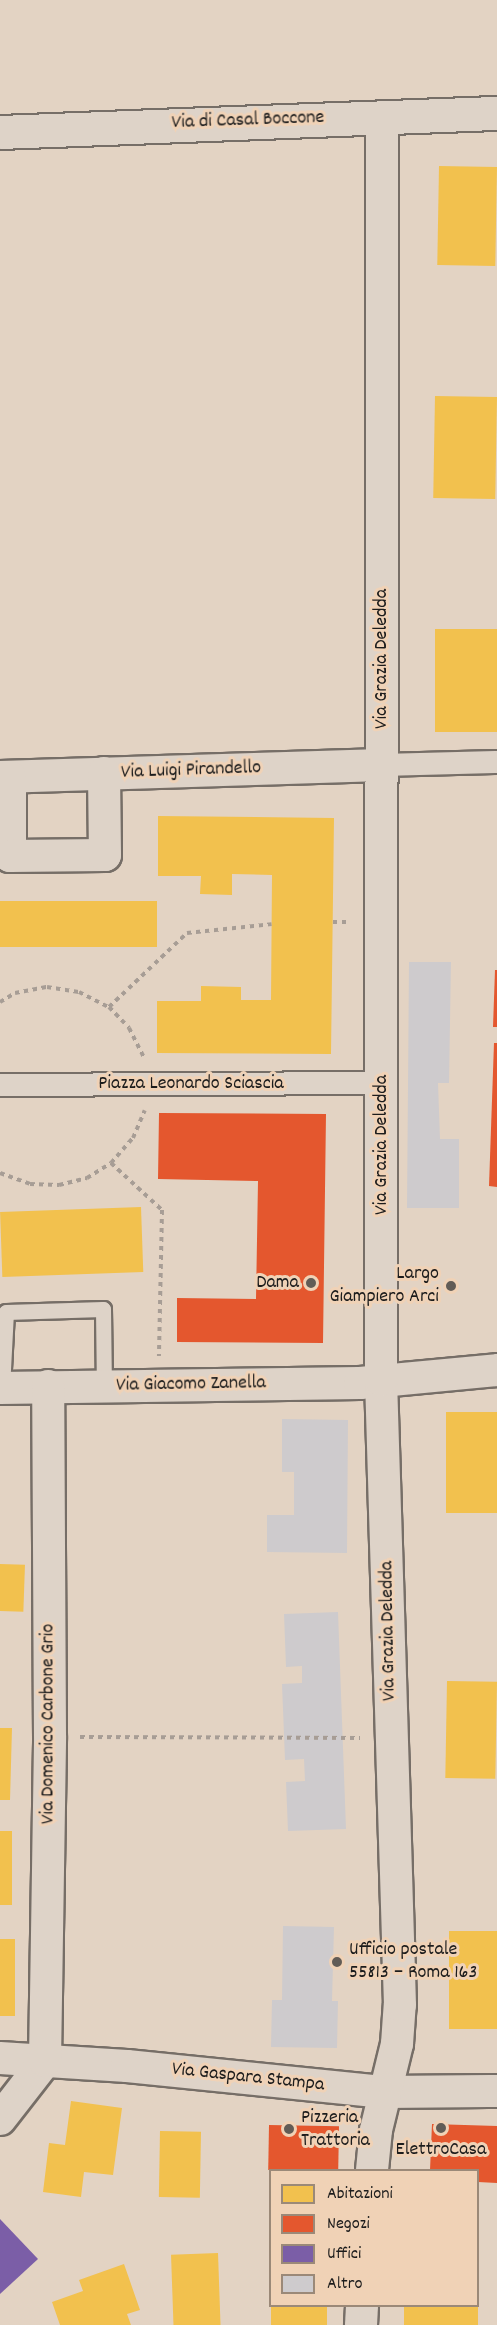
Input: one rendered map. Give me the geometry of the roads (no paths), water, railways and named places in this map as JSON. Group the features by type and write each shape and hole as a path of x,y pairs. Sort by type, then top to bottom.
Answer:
{"street":[{"name":"Via di Casal Boccone","path":"0,132 497,112"},
{"name":"Via Grazia Deledda","path":"372,2169 399,2023 381,1380 383,1083 381,117"},
{"path":"382,765 497,762"},
{"name":"Via Luigi Pirandello","path":"5,777 382,765"},
{"path":"5,777 10,856 105,855 104,773"},
{"name":"Piazza Leonardo Sciascia","path":"0,1085 383,1083"},
{"path":"381,1380 497,1370"},
{"name":"Via Giacomo Zanella","path":"1,1388 381,1380"},
{"name":"Via Domenico Carbone Grio","path":"45,2061 50,1736 48,1386"},
{"name":"Via Gaspara Stampa","path":"0,2058 385,2092 497,2091"},
{"path":"0,2119 45,2061"},
{"path":"361,2325 362,2307"}],"lane":[{"path":"1,1388 6,1312 103,1310 104,1386"}],"place":[{"name":"Dama","path":"311,1283"},
{"name":"Largo Giampiero Arci","path":"451,1286"},
{"name":"Ufficio postale 55813 – Roma 163","path":"337,1962"},
{"name":"ElettroCasa","path":"441,2128"},
{"name":"Pizzeria Trattoria","path":"289,2129"}]}
